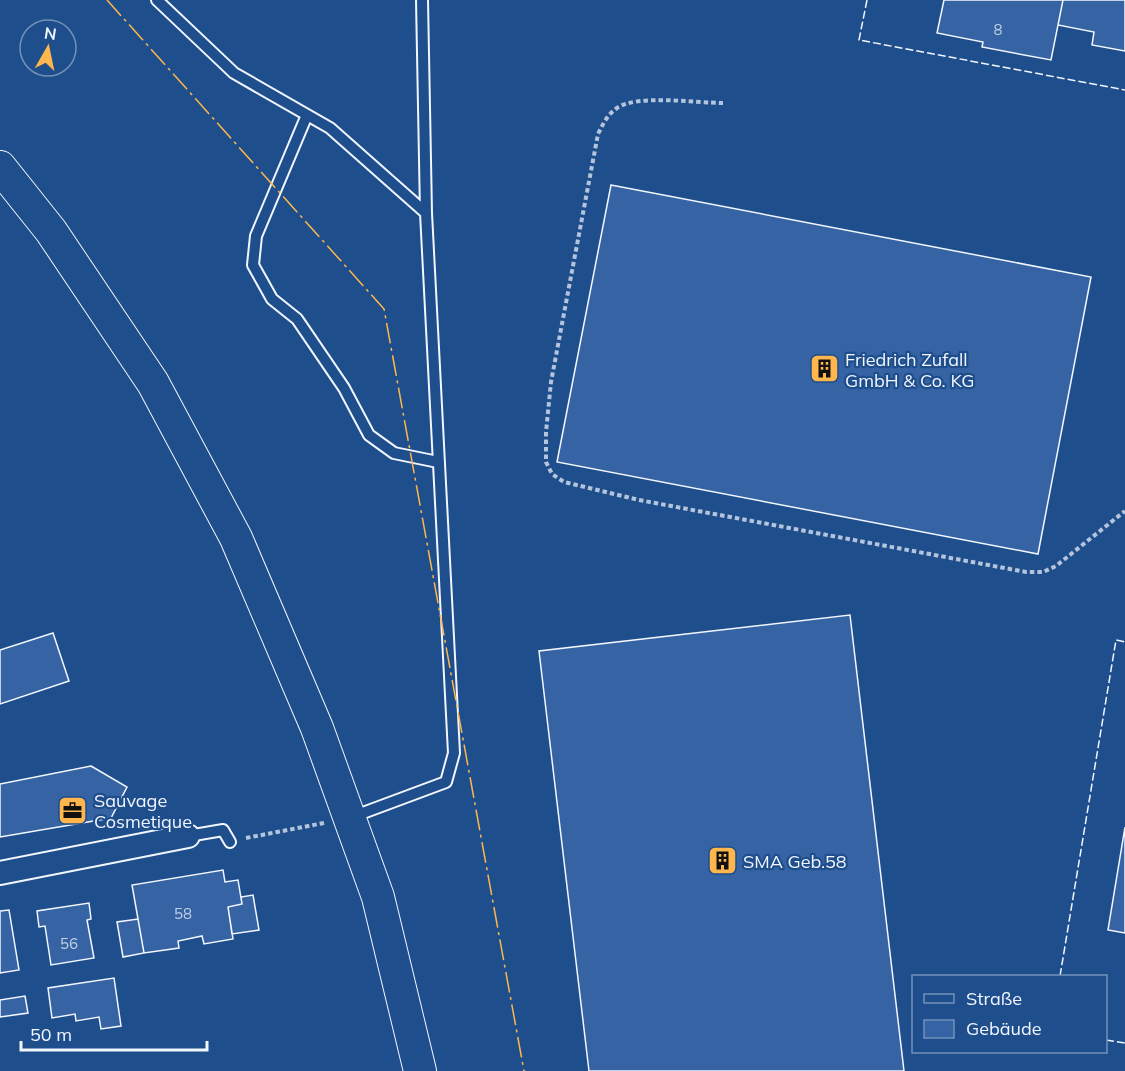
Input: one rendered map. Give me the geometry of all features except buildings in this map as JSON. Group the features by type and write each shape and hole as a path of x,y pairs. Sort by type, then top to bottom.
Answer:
{"main road":[{"path":"0,167 51,231 153,383 231,527 317,728 378,897 420,1071"}],"street":[{"path":"0,873 188,836"}],"lane":[{"path":"157,0 234,73 330,128 426,213"},
{"path":"349,818 446,782 454,753 426,213 422,0"},
{"path":"307,115 256,236 253,265 272,299 297,319 344,388 369,435 394,453 438,462"},
{"path":"188,836 223,830 230,842"}],"path":[{"path":"723,103 633,101 618,107 607,117 598,134 551,382 546,432 546,462 552,474 564,482 639,500 1026,572 1044,573 1056,566 1125,511"},
{"path":"230,842 349,818"}],"fence":[{"path":"867,0 859,40 1125,90"},
{"path":"1060,975 1116,640 1125,642"},
{"path":"1107,1040 1125,1043"}],"power":[{"path":"107,0 384,309 524,1071"}],"place":[{"name":"Friedrich Zufall GmbH & Co. KG","path":"824,369"},
{"name":"Sauvage Cosmetique","path":"73,810"},
{"name":"SMA Geb.58","path":"722,861"}]}
